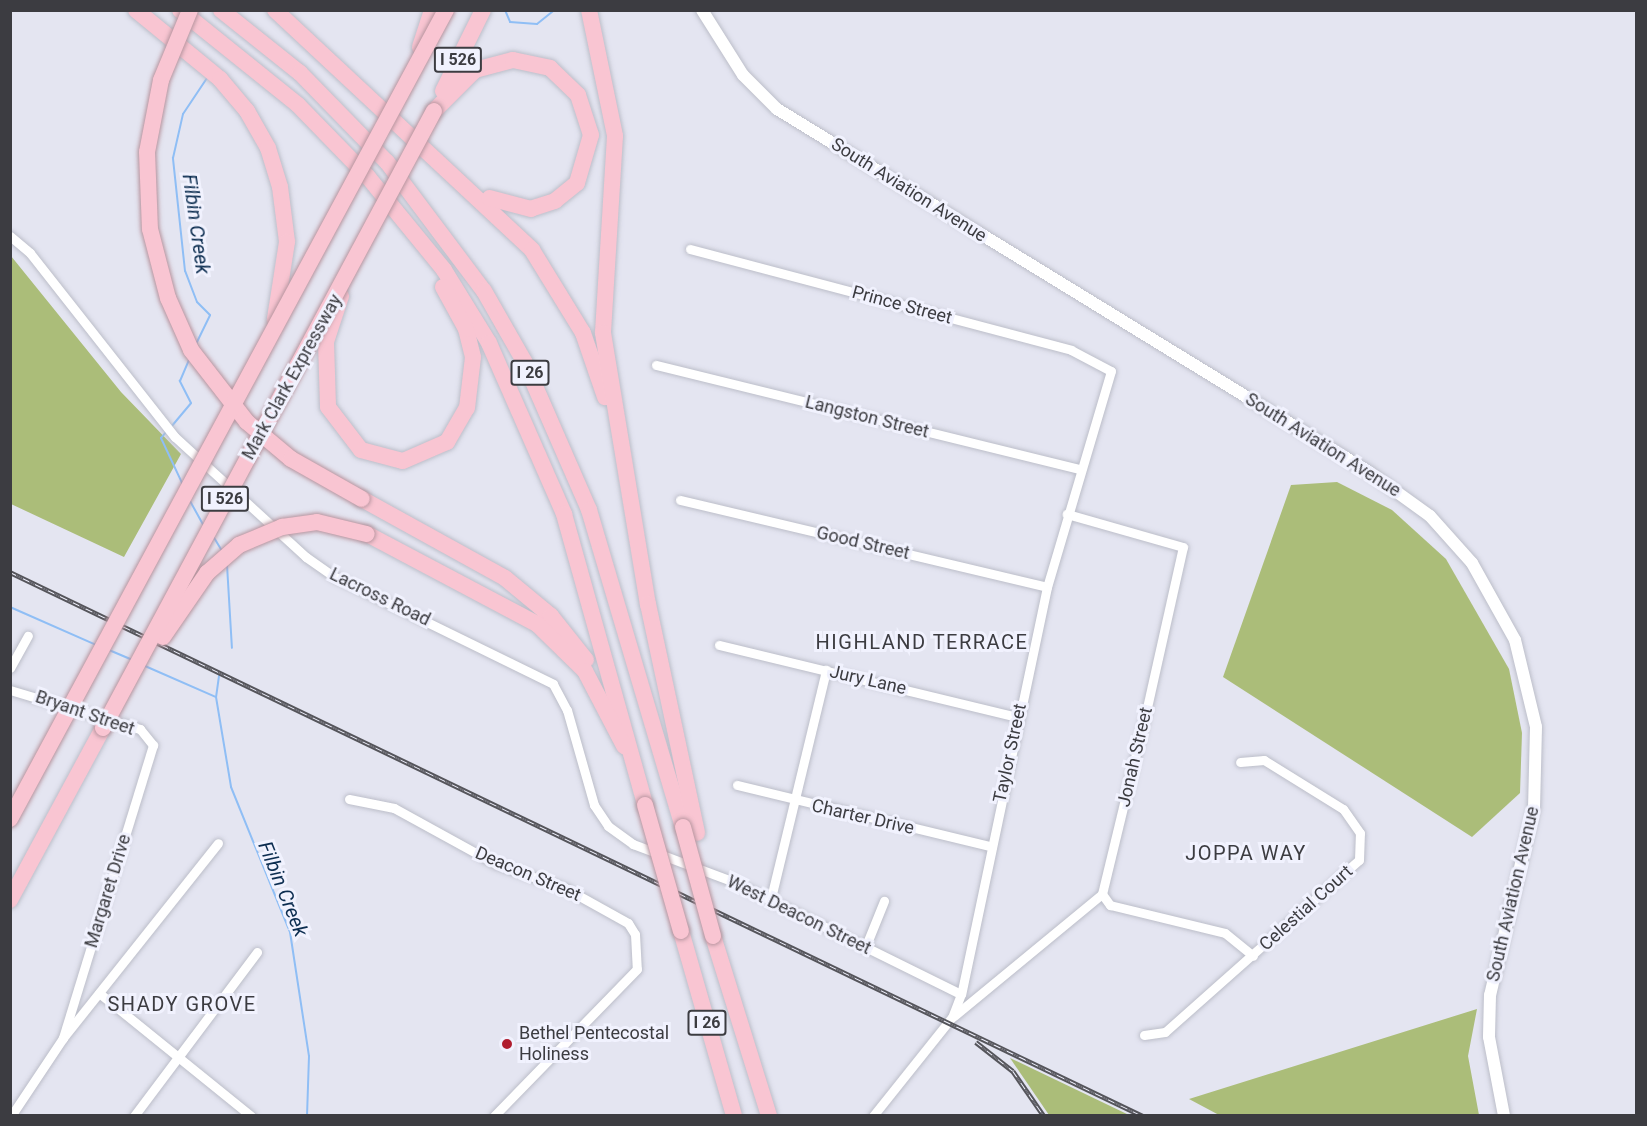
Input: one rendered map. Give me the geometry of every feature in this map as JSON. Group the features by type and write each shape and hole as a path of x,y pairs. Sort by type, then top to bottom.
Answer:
{"highway":[{"path":"136,10 200,61 258,128 284,204 284,284 255,367"},
{"name":"I 26","path":"180,10 297,105 408,223 489,343 548,469 604,648 634,769 734,1116"},
{"path":"190,10 161,80 147,152 150,229 168,298 198,360 247,422 291,459 470,556 539,604 577,645 599,680 619,735"},
{"name":"I 26","path":"221,10 300,74 387,162 477,281 524,361 589,510 690,830 722,967 769,1116"},
{"path":"275,10 463,181 527,244 561,292 592,355 629,485"},
{"path":"293,10 320,51"},
{"path":"401,95 432,10"},
{"name":"Mark Clark Expressway","path":"10,819 446,10"},
{"name":"Mark Clark Expressway","path":"12,898 350,272 434,111 483,10"},
{"path":"589,10 615,136 602,307 629,485 690,830"},
{"path":"434,111 463,77 499,61 539,63 569,81 583,104 591,135 577,183 542,207 515,210 463,181"},
{"path":"350,272 326,342 326,398 353,444 384,459 416,458 447,442 463,419 472,383 466,329 408,223"},
{"path":"103,728 193,591 230,551 298,524 333,523 367,534 537,624 585,670 634,769"}],"street":[{"name":"South Aviation Avenue","path":"702,10 743,75 777,109 1385,482 1430,516 1472,563 1515,640 1536,728 1534,808 1490,995 1489,1036 1504,1116"},
{"name":"Lacross Road","path":"10,236 30,253 175,437 335,577 553,684 567,710 594,805 609,826 633,844"},
{"name":"Prince Street","path":"690,249 1071,350 1112,371"},
{"name":"Langston Street","path":"656,365 1079,469"},
{"name":"Taylor Street","path":"873,1116 952,1017 961,994 989,846 1047,587 1079,469 1112,371"},
{"name":"Good Street","path":"680,500 1047,587"},
{"name":"Jonah Street","path":"1067,514 1183,547 1102,894"},
{"path":"10,668 28,636"},
{"name":"Jury Lane","path":"719,645 1017,717"},
{"path":"770,902 798,801 826,670"},
{"name":"Bryant Street","path":"10,690 140,729 153,745"},
{"name":"Margaret Drive","path":"63,1038 153,745"},
{"name":"Celestial Court","path":"1144,1035 1165,1032 1253,957 1359,860 1360,833 1343,809 1264,760 1240,762"},
{"name":"Charter Drive","path":"737,785 989,846"},
{"name":"Deacon Street","path":"349,799 394,808 496,864 602,908 635,934 637,969 494,1116"},
{"path":"11,1116 63,1038 218,843"},
{"name":"West Deacon Street","path":"633,844 770,902 961,994"},
{"path":"952,1017 1102,894 1110,905 1225,933 1253,957"},
{"path":"865,948 884,901"},
{"path":"134,1116 257,952"},
{"path":"99,993 251,1116"}],"green space":[{"path":"11,256 121,392 181,454 124,557 11,504"},
{"path":"1337,482 1392,510 1446,559 1509,669 1522,733 1520,793 1472,837 1223,677 1291,485"},
{"path":"1477,1009 1468,1056 1479,1115 1219,1115 1189,1099"},
{"path":"1010,1058 1129,1115 1049,1115"}],"waterway":[{"path":"505,10 510,22 537,24 554,10"},
{"name":"Filbin Creek","path":"196,344 210,315 197,302 185,271 173,158 183,114 207,78"},
{"name":"Filbin Creek","path":"171,427 191,403 180,381 189,360"},
{"name":"Filbin Creek","path":"167,431 161,438 183,485"},
{"name":"Filbin Creek","path":"190,501 203,524"},
{"name":"Filbin Creek","path":"213,536 222,551"},
{"name":"Filbin Creek","path":"227,565 232,648"},
{"path":"10,607 96,645"},
{"path":"109,650 132,660"},
{"path":"145,666 216,697"},
{"name":"Filbin Creek","path":"219,676 216,697 231,787 290,932 309,1056 307,1116"}],"railway":[{"path":"10,572 1143,1116"},
{"path":"976,1042 1013,1071 1044,1116"}],"place":[{"name":"Bethel Pentecostal Holiness","path":"507,1044"}],"district":[{"name":"HIGHLAND TERRACE","path":"922,642"},
{"name":"JOPPA WAY","path":"1246,853"},
{"name":"SHADY GROVE","path":"182,1004"}]}
